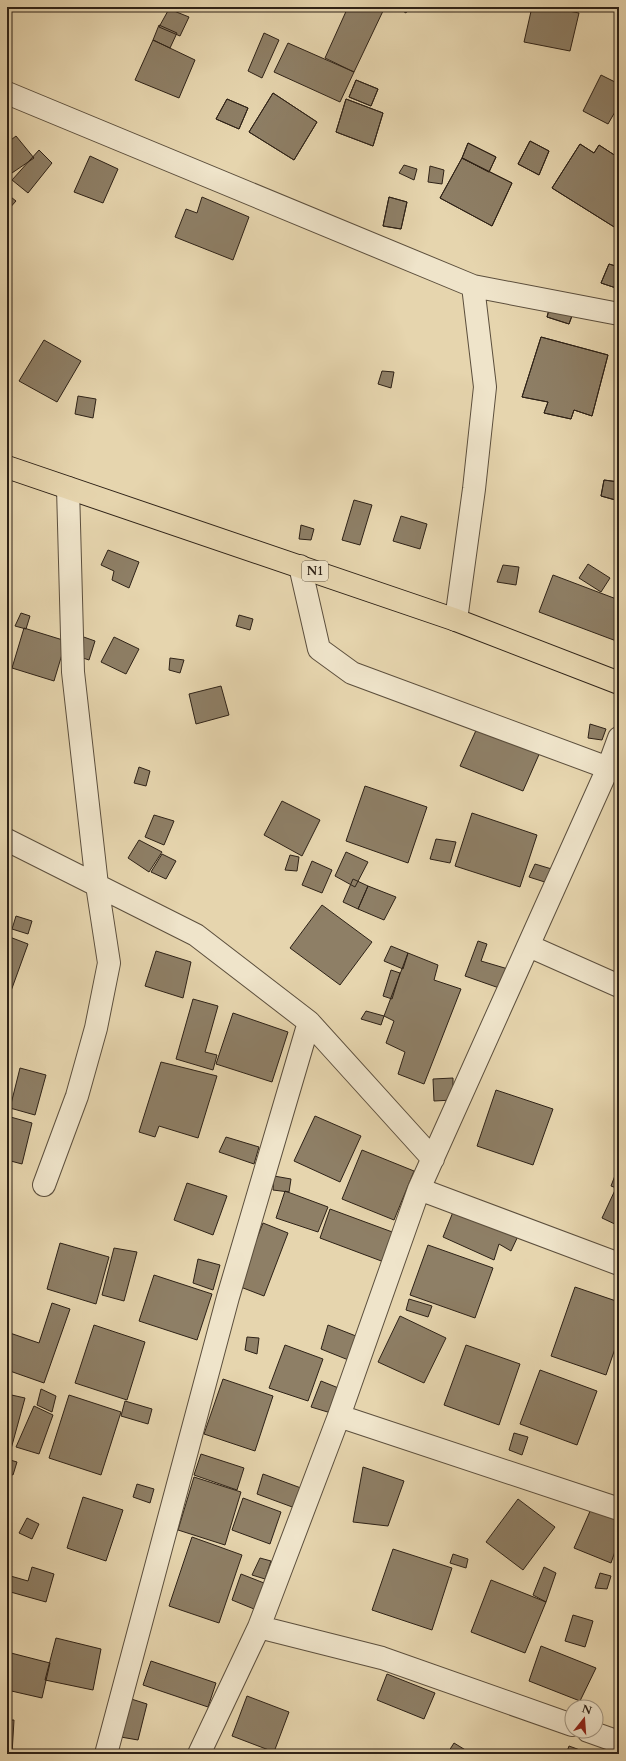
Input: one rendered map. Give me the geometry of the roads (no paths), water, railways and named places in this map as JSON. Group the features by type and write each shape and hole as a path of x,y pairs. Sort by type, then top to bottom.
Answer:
{"highway":[{"name":"N1","path":"7,467 456,620 619,683"}],"street":[{"path":"7,93 473,286 619,314"},
{"path":"456,620 474,489 485,387 473,286"},
{"path":"44,1185 77,1096 96,1028 109,963 97,885 73,672 68,488"},
{"path":"300,566 319,649 352,673 614,770"},
{"path":"199,1754 259,1627 340,1416 419,1190 528,946 614,770 619,738"},
{"path":"7,840 196,935 309,1022 433,1159"},
{"path":"528,946 619,986"},
{"path":"106,1754 228,1297 309,1022"},
{"path":"419,1190 619,1264"},
{"path":"340,1416 619,1509"},
{"path":"259,1627 382,1658 564,1723"},
{"path":"604,1737 619,1742"}]}
